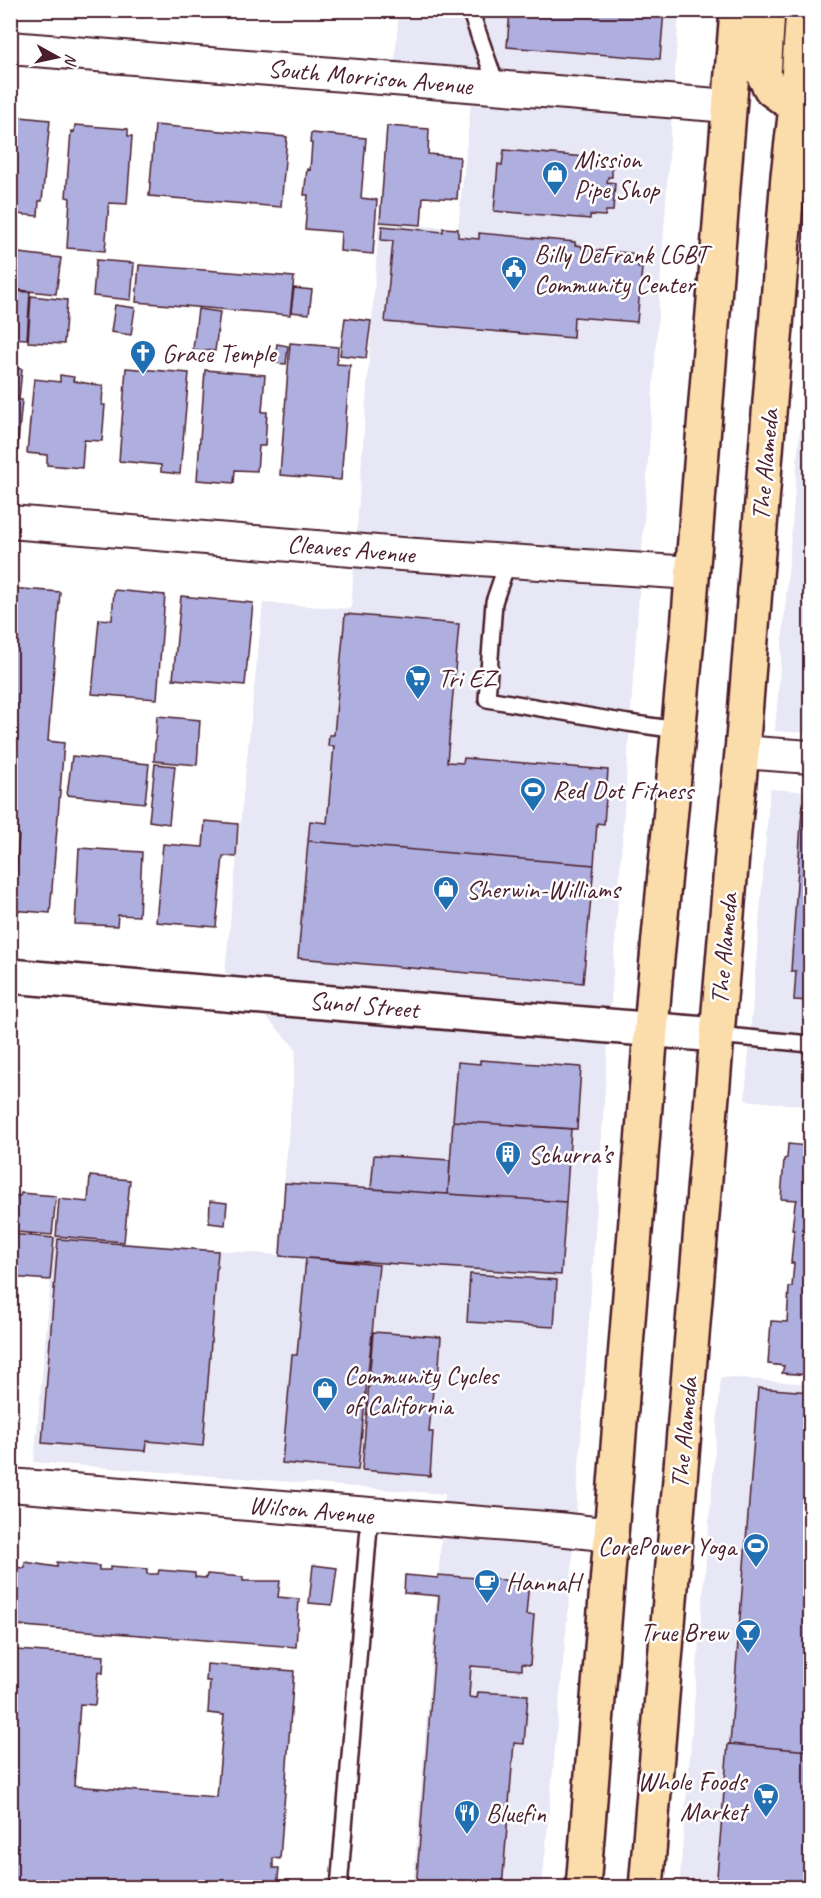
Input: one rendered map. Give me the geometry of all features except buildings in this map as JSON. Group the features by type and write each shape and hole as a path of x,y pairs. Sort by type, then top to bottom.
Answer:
{"main road":[{"path":"583,1887 737,10"},
{"path":"768,10 764,76 771,89 803,107"},
{"name":"The Alameda","path":"646,1887 788,176 803,107 804,10"}],"street":[{"name":"South Morrison Avenue","path":"10,48 729,106"},
{"name":"Cleaves Avenue","path":"10,522 692,573"},
{"path":"742,752 810,757"},
{"name":"Sunol Street","path":"10,976 717,1035"},
{"name":"Wilson Avenue","path":"10,1485 612,1535"}],"lane":[{"path":"470,10 497,87"},
{"path":"508,561 494,602 487,699 678,730"},
{"path":"717,1035 810,1044"},
{"path":"339,1887 370,1515"}],"shaded area":[{"path":"399,11 679,11 572,1567 542,1887 413,1887 445,1494 34,1462 55,1237 278,1255 296,1049 225,972 263,603 351,609 379,224 458,228 471,104 392,97"},
{"path":"810,307 810,733 775,731"},
{"path":"770,789 810,792 810,1106 745,1100"},
{"path":"721,1377 810,1384 810,1691 806,1750 810,1751 810,1887 679,1888"}],"place":[{"name":"Mission Pipe Shop","path":"555,197"},
{"name":"Billy DeFrank LGBT Community Center","path":"514,292"},
{"name":"Grace Temple","path":"143,376"},
{"name":"Tri EZ","path":"418,701"},
{"name":"Red Dot Fitness","path":"533,813"},
{"name":"Sherwin-Williams","path":"446,912"},
{"name":"Schurra’s","path":"508,1177"},
{"name":"Community Cycles of California","path":"325,1413"},
{"name":"CorePower Yoga","path":"756,1569"},
{"name":"HannaH","path":"487,1605"},
{"name":"True Brew","path":"748,1655"},
{"name":"Whole Foods Market","path":"766,1819"},
{"name":"Bluefin","path":"467,1836"}]}
